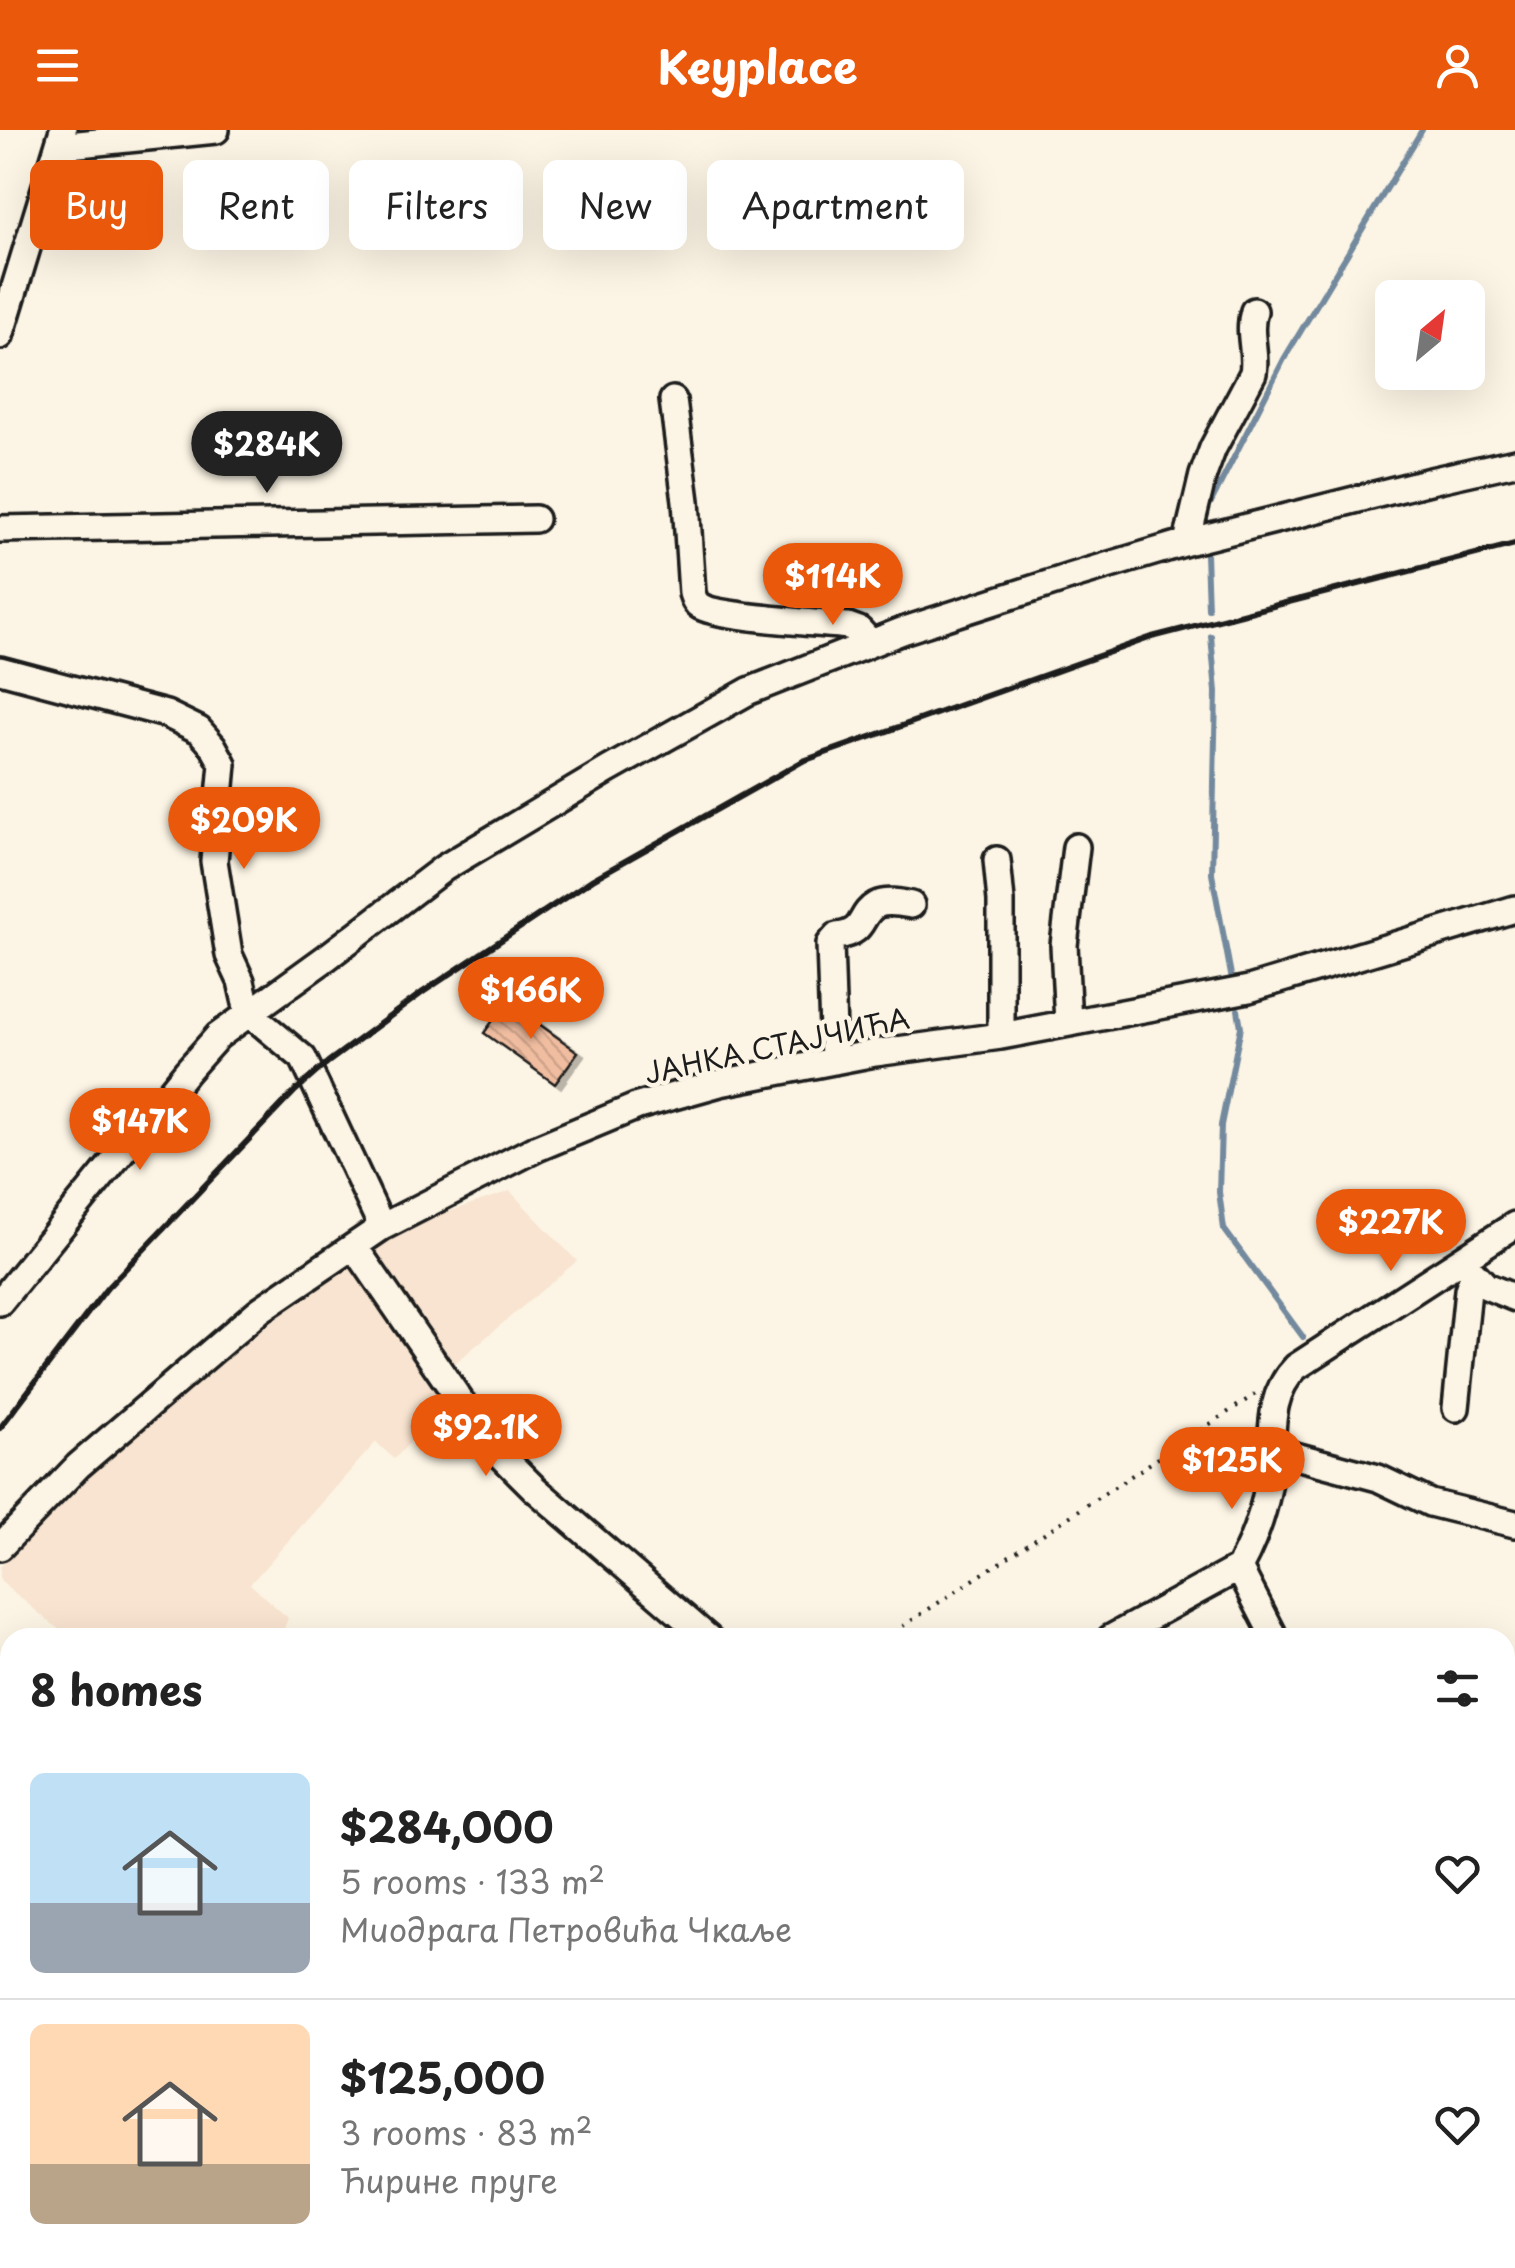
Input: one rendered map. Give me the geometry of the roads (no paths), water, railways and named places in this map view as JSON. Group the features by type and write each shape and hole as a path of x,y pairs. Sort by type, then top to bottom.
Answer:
{"street":[{"path":"0,336 61,138 216,130"},
{"path":"1187,542 1213,448 1253,373 1250,331 1254,311"},
{"path":"672,400 696,602 703,608 730,614 848,626 860,630 870,644"},
{"path":"0,1302 218,1036 444,868 749,691 902,631 1073,576 1187,542 1515,462"},
{"path":"0,529 535,519"},
{"path":"0,670 166,714 199,730 214,746 223,764 214,861 229,955 241,981 248,1012 303,1058 382,1227"},
{"path":"1068,1024 1064,945 1076,847"},
{"path":"997,860 1002,901 1000,1036"},
{"path":"834,1061 830,944 837,936 857,930 878,904 911,904"},
{"name":"ЈАНКА СТАЈЧИЋА","path":"0,1547 78,1466 260,1310 382,1227 537,1148 638,1106 720,1083 875,1052 1000,1036 1248,990 1515,908"},
{"path":"1144,1628 1238,1568 1248,1551 1268,1489 1276,1397 1283,1380 1296,1368 1468,1268 1515,1226"},
{"path":"354,1246 490,1444 534,1488 696,1628"},
{"path":"1468,1268 1492,1290 1515,1298"},
{"path":"1456,1408 1468,1268"},
{"path":"1273,1450 1378,1478 1430,1503 1515,1524"},
{"path":"1238,1568 1270,1628"}],"waterway":[{"path":"1205,521 1205,514 1284,359 1422,130"},
{"path":"1206,554 1208,609"},
{"path":"1211,636 1216,692 1212,874 1231,975"},
{"path":"1238,1010 1241,1027 1221,1125 1219,1192 1224,1229 1303,1337"}],"railway":[{"path":"0,1428 107,1288 295,1091 423,992 593,879 803,761 1152,637 1515,544"}]}
